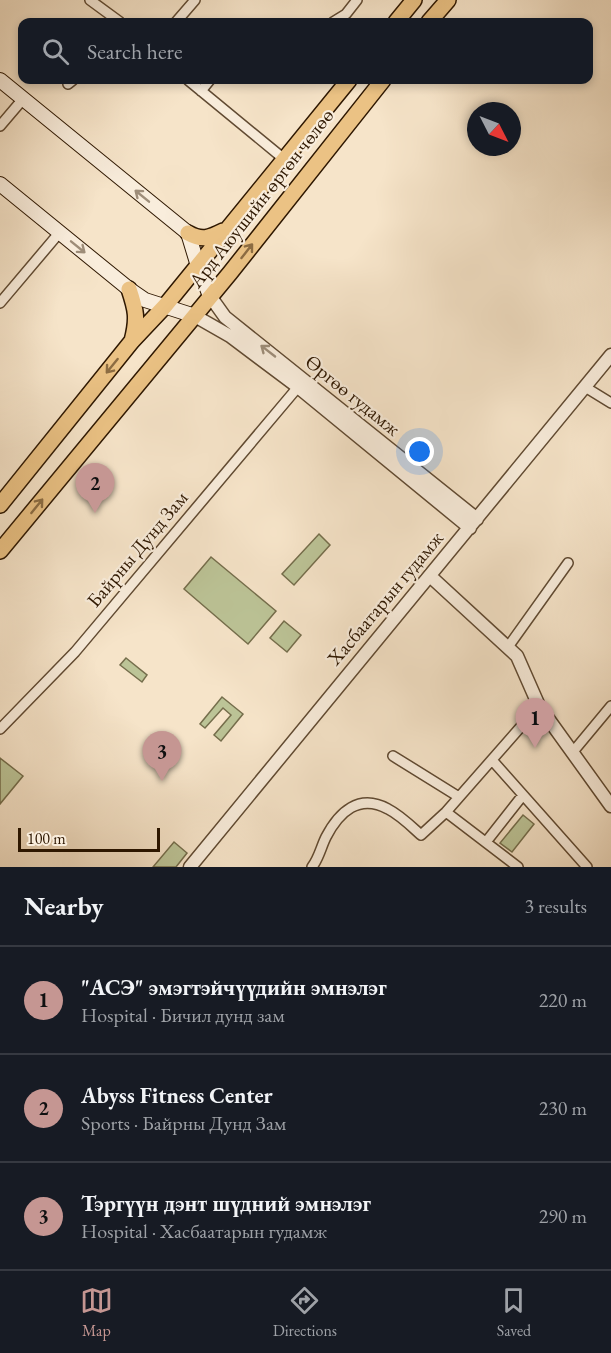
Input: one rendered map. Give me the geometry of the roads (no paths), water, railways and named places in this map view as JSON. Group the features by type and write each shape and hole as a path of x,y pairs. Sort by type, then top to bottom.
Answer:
{"main road":[{"path":"399,18 414,0"},
{"path":"432,18 448,0"},
{"path":"0,80 188,233 198,238 210,238 228,228"},
{"name":"Ард Аюушийн өргөн чөлөө","path":"0,505 132,341 165,306 346,84"},
{"name":"Ард Аюушийн өргөн чөлөө","path":"0,551 195,316 380,84"},
{"path":"0,184 129,289 146,300 195,316"},
{"path":"188,233 210,296"},
{"path":"129,289 137,323 132,341"}],"street":[{"path":"90,0 115,18"},
{"path":"179,18 195,0"},
{"path":"340,18 346,14 357,0"},
{"path":"193,84 284,159"},
{"path":"201,91 207,84"},
{"path":"0,126 23,99"},
{"path":"0,303 60,232"},
{"name":"Өргөө гудамж","path":"210,296 225,317 473,523"},
{"name":"Өргөө гудамж","path":"195,316 217,327 298,387 473,523"},
{"name":"Хасбаатарын гудамж","path":"190,867 611,355"},
{"name":"Байрны Дунд Зам","path":"0,729 75,652 298,387"},
{"path":"585,387 611,403"},
{"path":"508,647 568,563"},
{"path":"430,576 508,647 524,670 538,706 611,806"},
{"path":"318,865 325,838 339,816 353,805 368,802 388,808 421,835 446,812 538,706"},
{"path":"572,753 611,706"},
{"path":"393,756 459,797"},
{"path":"492,760 587,867"},
{"path":"486,842 524,795"},
{"path":"446,812 518,867"}],"place":[{"name":"Abyss Fitness Center","path":"95,513"},
{"name":"\"АСЭ\" эмэгтэйчүүдийн эмнэлэг","path":"535,748"},
{"name":"Тэргүүн дэнт шүдний эмнэлэг","path":"162,781"}]}
